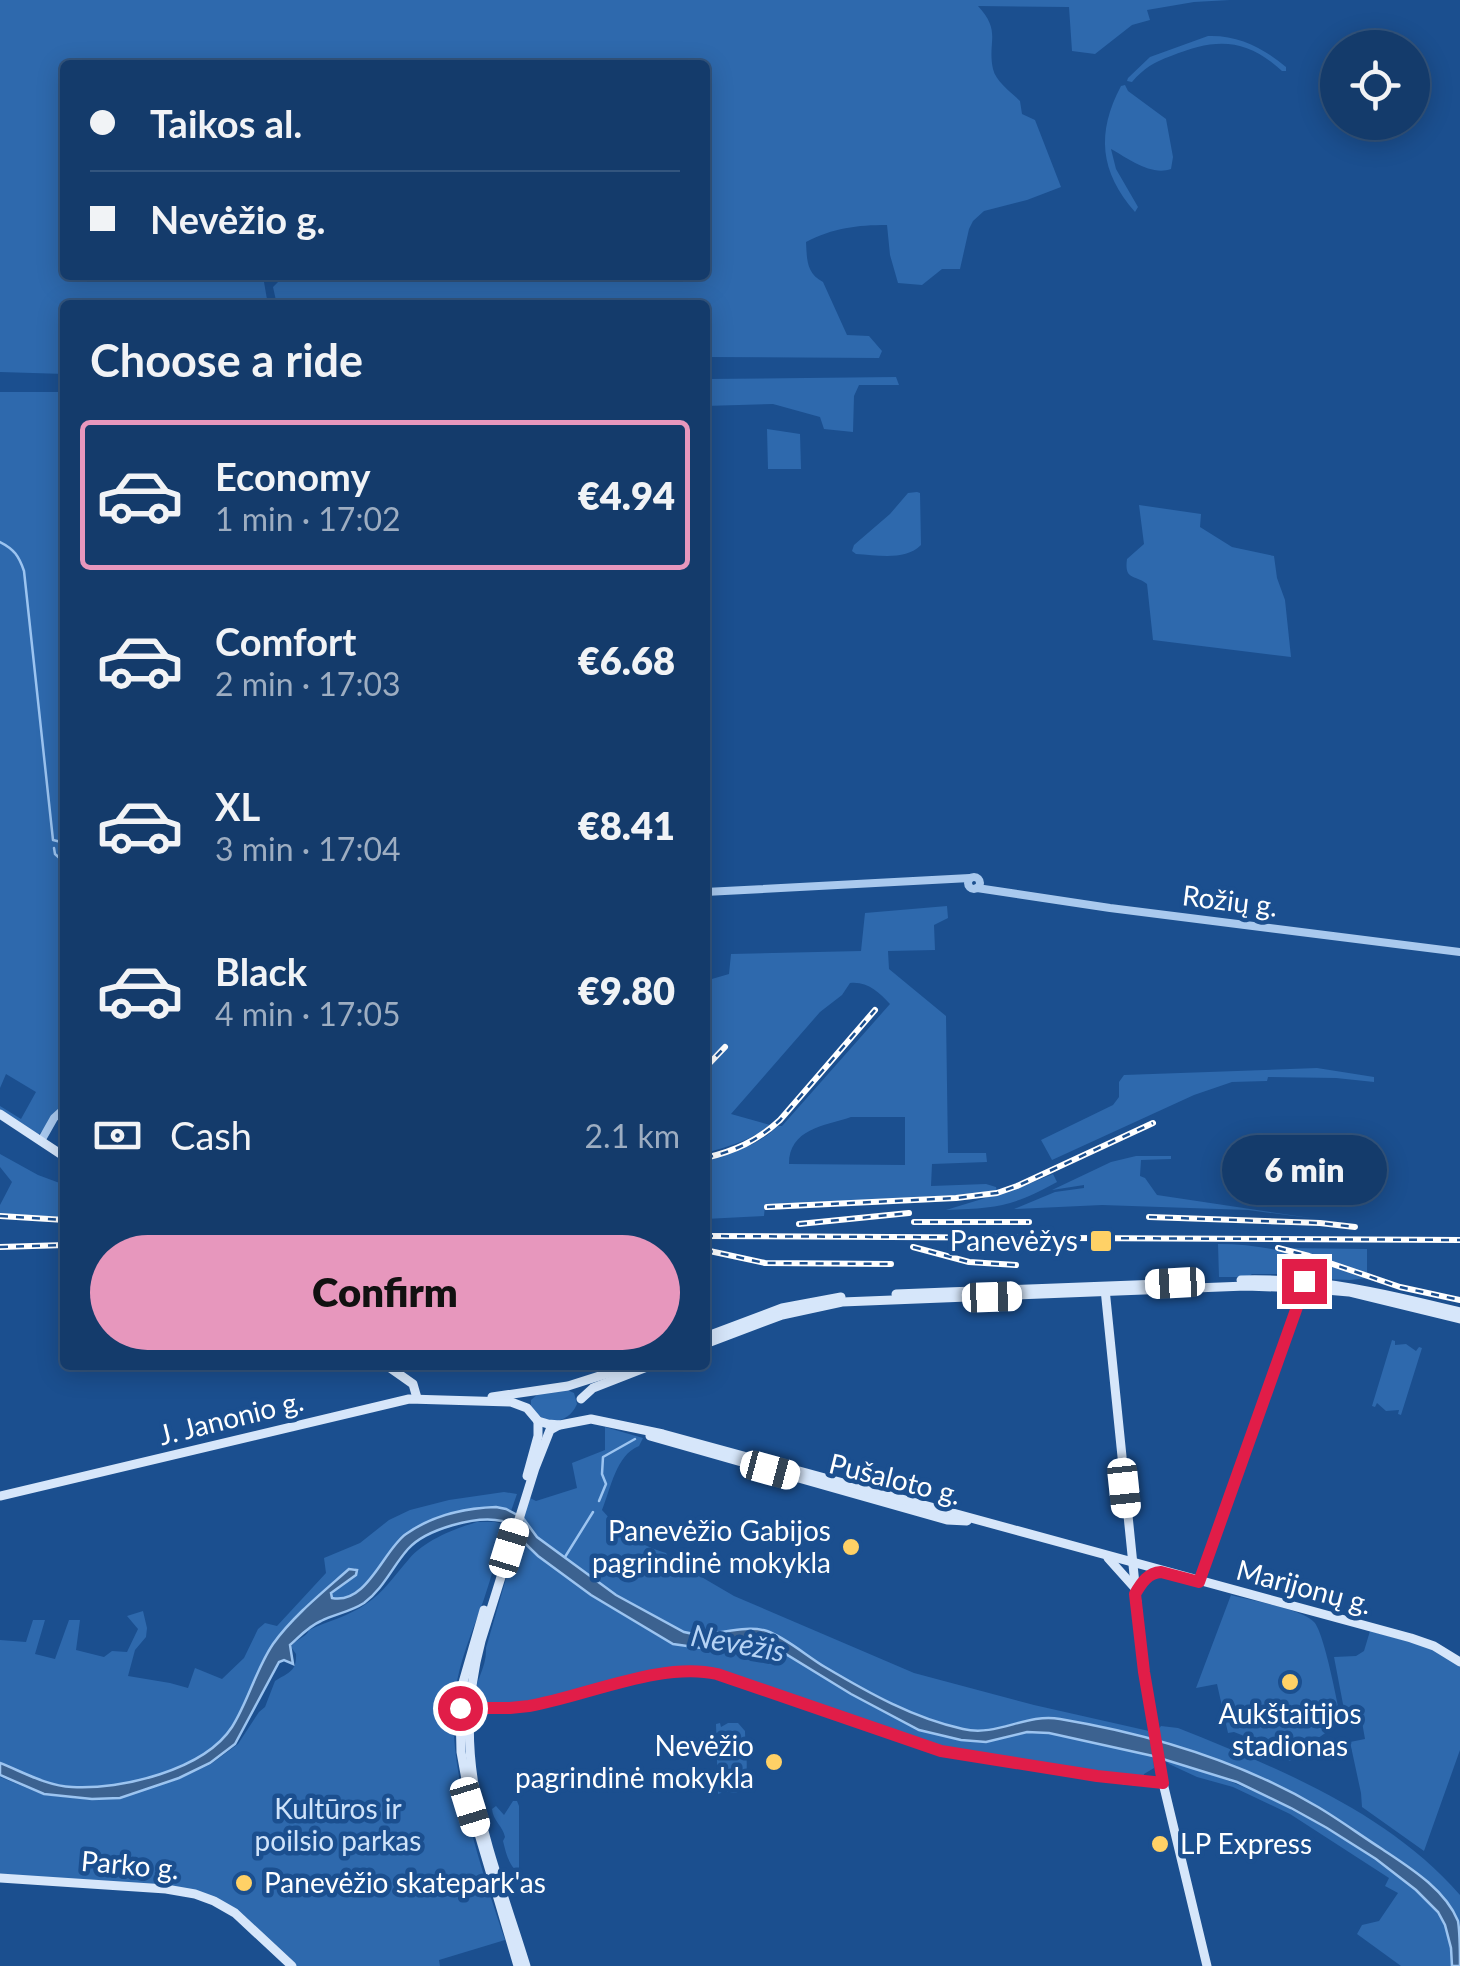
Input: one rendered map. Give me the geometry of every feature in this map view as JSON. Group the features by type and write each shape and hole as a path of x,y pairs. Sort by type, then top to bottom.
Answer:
{"main road":[{"path":"0,1114 60,1154"},
{"path":"710,1338 772,1318 842,1302 1256,1280 1363,1288 1460,1315"},
{"path":"1105,1289 1144,1672 1163,1783 1206,1966"},
{"path":"393,1370 413,1384 417,1398"},
{"path":"565,1423 538,1420 527,1408 528,1399 538,1392 618,1370"},
{"path":"518,1966 470,1807 462,1760 464,1708 497,1579 527,1485 549,1432 565,1423 584,1394 639,1370"},
{"path":"568,1386 579,1393 581,1404"},
{"name":"J. Janonio g.","path":"475,1400 538,1392"},
{"name":"J. Janonio g.","path":"0,1496 417,1398 511,1402 527,1408"},
{"name":"Pušaloto g.","path":"581,1404 584,1414 592,1418 662,1440 947,1520 974,1520 1133,1564"},
{"name":"Pušaloto g.","path":"565,1423 592,1418"},
{"path":"527,1485 538,1420"},
{"path":"1108,1557 1124,1553 1131,1542"},
{"path":"1108,1557 1135,1591"},
{"name":"Marijonų g.","path":"1133,1564 1425,1642 1460,1662"},
{"path":"1135,1591 1147,1577 1161,1572"},
{"path":"464,1708 529,1706 662,1673 704,1671 941,1751 1163,1783"},
{"path":"464,1708 477,1807 526,1966"},
{"name":"Parko g.","path":"0,1878 166,1889 201,1896 241,1918 292,1966"}],"street":[{"name":"Rožių g.","path":"710,892 952,881 974,883 995,892 1460,952"},
{"path":"41,1141 60,1113"},
{"path":"1199,1582 1303,1284"}],"green space":[{"path":"0,0 1230,0 1147,10 1150,20 1132,25 1095,54 1072,51 1069,7 978,6 992,30 995,74 1020,101 1022,114 1035,120 1061,187 984,211 969,229 960,269 942,269 922,285 898,283 887,225 845,228 806,242 810,270 823,282 847,335 869,336 882,351 879,358 710,357 710,300 276,300 273,287 280,280 710,280 710,60 60,60 60,280 264,280 267,300 60,300 60,374 0,372"},
{"path":"1208,36 1250,44 1277,60 1286,71 1255,52 1216,44 1165,58 1132,82 1127,81 1150,57"},
{"path":"1125,85 1166,119 1173,157 1171,169 1163,171 1140,165 1111,149 1116,169 1138,207 1135,212 1115,182 1106,152 1108,120 1121,86"},
{"path":"896,377 899,385 859,385 854,396 853,432 824,429 820,417 773,404 710,406 710,379"},
{"path":"0,392 60,392 60,1117 34,1134 0,1111 0,1106 21,1119 36,1092 6,1074 0,1088"},
{"path":"767,429 800,434 801,469 768,469"},
{"path":"917,492 921,545 899,555 852,551 908,493"},
{"path":"1139,505 1201,514 1200,527 1232,547 1274,556 1285,600 1291,657 1153,640 1147,584 1129,574 1127,566 1127,559 1144,544"},
{"path":"947,906 948,918 934,925 935,950 888,951 889,969 946,1016 948,1153 986,1153 987,1162 932,1164 931,1186 986,1184 997,1191 956,1197 765,1205 764,1216 710,1219 710,1159 744,1148 782,1126 890,1004 867,986 850,983 731,1114 770,1125 747,1139 710,1151 710,980 729,974 731,954 861,951 865,913","holes":["851,1117 905,1117 905,1165 789,1164 795,1143 810,1131"]},
{"path":"1317,1068 1374,1077 1374,1082 1268,1077 1267,1081 1232,1082 1194,1095 1052,1160 1041,1140 1113,1105 1124,1075"},
{"path":"0,1154 60,1183 60,1218 0,1214 0,1205 12,1182 0,1167"},
{"path":"1136,1156 1171,1156 1141,1160 1140,1176 1157,1195 1317,1219 1248,1210 1102,1205 1014,1209 1055,1192 1084,1188 1052,1190 1111,1162"},
{"path":"1053,1174 1057,1182 1028,1197 991,1207 946,1210 1021,1187"},
{"path":"1218,1244 1276,1250 1367,1278 1296,1278 1289,1274 1219,1277"},
{"path":"1286,1248 1367,1249 1367,1275"},
{"path":"1392,1340 1395,1345 1406,1344 1416,1351 1422,1348 1401,1415 1399,1410 1386,1411 1377,1403 1372,1406"},
{"path":"565,1389 574,1393 577,1404 568,1416 549,1420 531,1408 531,1400 538,1394"},
{"path":"605,1427 643,1438 620,1464 602,1510 638,1542 666,1553 734,1596 914,1673 1149,1731 1150,1739 1055,1718 981,1732 931,1721 752,1629 695,1635 616,1595 536,1537 523,1518 530,1498 536,1501 577,1488 572,1463 605,1450"},
{"path":"504,1492 517,1494 511,1511 506,1509 399,1539 358,1590 338,1600 330,1596 344,1585 355,1568 349,1569 281,1634 267,1654 232,1727 219,1742 182,1766 137,1781 72,1787 35,1778 0,1763 0,1640 26,1642 33,1620 45,1620 35,1654 55,1659 69,1620 80,1620 76,1650 104,1657 112,1651 127,1652 138,1629 127,1616 143,1611 146,1637 135,1650 128,1676 188,1688 195,1668 222,1679 244,1658 258,1629 265,1623 277,1626 326,1573 324,1558 360,1543 389,1520 410,1510"},
{"name":"Kultūros ir poilsio parkas","path":"477,1522 506,1525 460,1670 453,1722 468,1818 505,1940 439,1960 440,1966 295,1966 242,1914 171,1886 0,1874 0,1777 44,1795 117,1799 211,1764 238,1744 265,1707 275,1681 293,1668 296,1654 291,1647 295,1642 309,1630 353,1612 372,1599 423,1546"},
{"path":"518,1537 591,1595 673,1644 700,1648 727,1640 784,1653 919,1730 986,1742 1027,1732 1049,1733 1153,1756 1154,1768 1143,1779 966,1753 698,1667 636,1675 535,1702 479,1705 474,1699 475,1692"},
{"path":"1231,1595 1308,1617 1322,1639 1341,1722 1290,1761 1282,1751 1228,1733 1217,1684 1196,1688"},
{"path":"1370,1631 1432,1648 1460,1666 1460,1750 1424,1851 1362,1807 1350,1742 1365,1739 1362,1722 1347,1725 1334,1657 1356,1656 1364,1651"},
{"path":"738,1723 745,1731 746,1774 740,1790 733,1793 723,1789 718,1794 716,1724 721,1727"},
{"path":"1161,1726 1178,1728 1254,1759 1366,1816 1431,1866 1460,1895 1460,1924 1429,1886 1364,1837 1267,1782 1162,1743 1158,1730"},
{"path":"1165,1760 1218,1777 1291,1809 1393,1871 1423,1895 1443,1920 1452,1966 1401,1966 1357,1934 1362,1925 1379,1921 1398,1893 1385,1886 1389,1878 1290,1814"},
{"path":"513,1801 519,1806 519,1872 508,1859 504,1833 492,1809 496,1806 504,1815"}],"shaded area":[{"path":"496,1507 523,1518 537,1537 616,1595 684,1632 767,1631 875,1695 963,1729 988,1730 1035,1719 1060,1719 1160,1741 1257,1776 1342,1822 1435,1889 1458,1921 1460,1966 1452,1966 1451,1948 1438,1912 1416,1890 1327,1828 1237,1782 1153,1756 1049,1733 1027,1732 986,1742 919,1730 784,1653 727,1640 701,1648 673,1644 591,1595 538,1556 502,1521 466,1522 427,1535 408,1549 364,1603 305,1631 290,1645 293,1664 279,1662 235,1744 210,1763 120,1798 44,1794 0,1775 0,1763 63,1786 92,1787 137,1781 182,1766 219,1742 232,1727 267,1654 281,1634 349,1569 357,1570 356,1575 331,1593 332,1598 344,1598 365,1585 398,1541 416,1527 450,1514"}],"waterway":[{"path":"0,542 15,554 24,571 53,840 60,842"},
{"path":"54,848 60,858"},
{"path":"599,1501 606,1484 603,1457 635,1439"},
{"path":"565,1557 593,1512"}],"railway":[{"path":"710,1157 745,1144 780,1120 875,1010"},
{"path":"710,1063 725,1047"},
{"path":"767,1207 997,1193 1153,1123"},
{"path":"799,1224 909,1213"},
{"path":"0,1216 60,1220"},
{"path":"1149,1217 1355,1227"},
{"path":"914,1222 1029,1222"},
{"path":"710,1236 1460,1240"},
{"path":"0,1247 60,1245"},
{"path":"913,1247 969,1262 1016,1265"},
{"path":"1278,1248 1400,1287 1460,1300"},
{"path":"710,1251 765,1263 891,1264"}],"place":[{"name":"Panevėžys","path":"1101,1241"},
{"name":"Panevėžio Gabijos pagrindinė mokykla","path":"851,1547"},
{"name":"Aukštaitijos stadionas","path":"1290,1682"},
{"name":"Nevėžio pagrindinė mokykla","path":"774,1762"},
{"name":"LP Express","path":"1160,1844"},
{"name":"Panevėžio skatepark'as","path":"244,1883"}],"route":[{"path":"460,1708 529,1706 662,1673 704,1671 941,1751 1163,1783 1135,1594 1155,1572 1199,1582 1304,1281"}],"water label":[{"name":"Nevėžis","path":"738,1644"}]}
